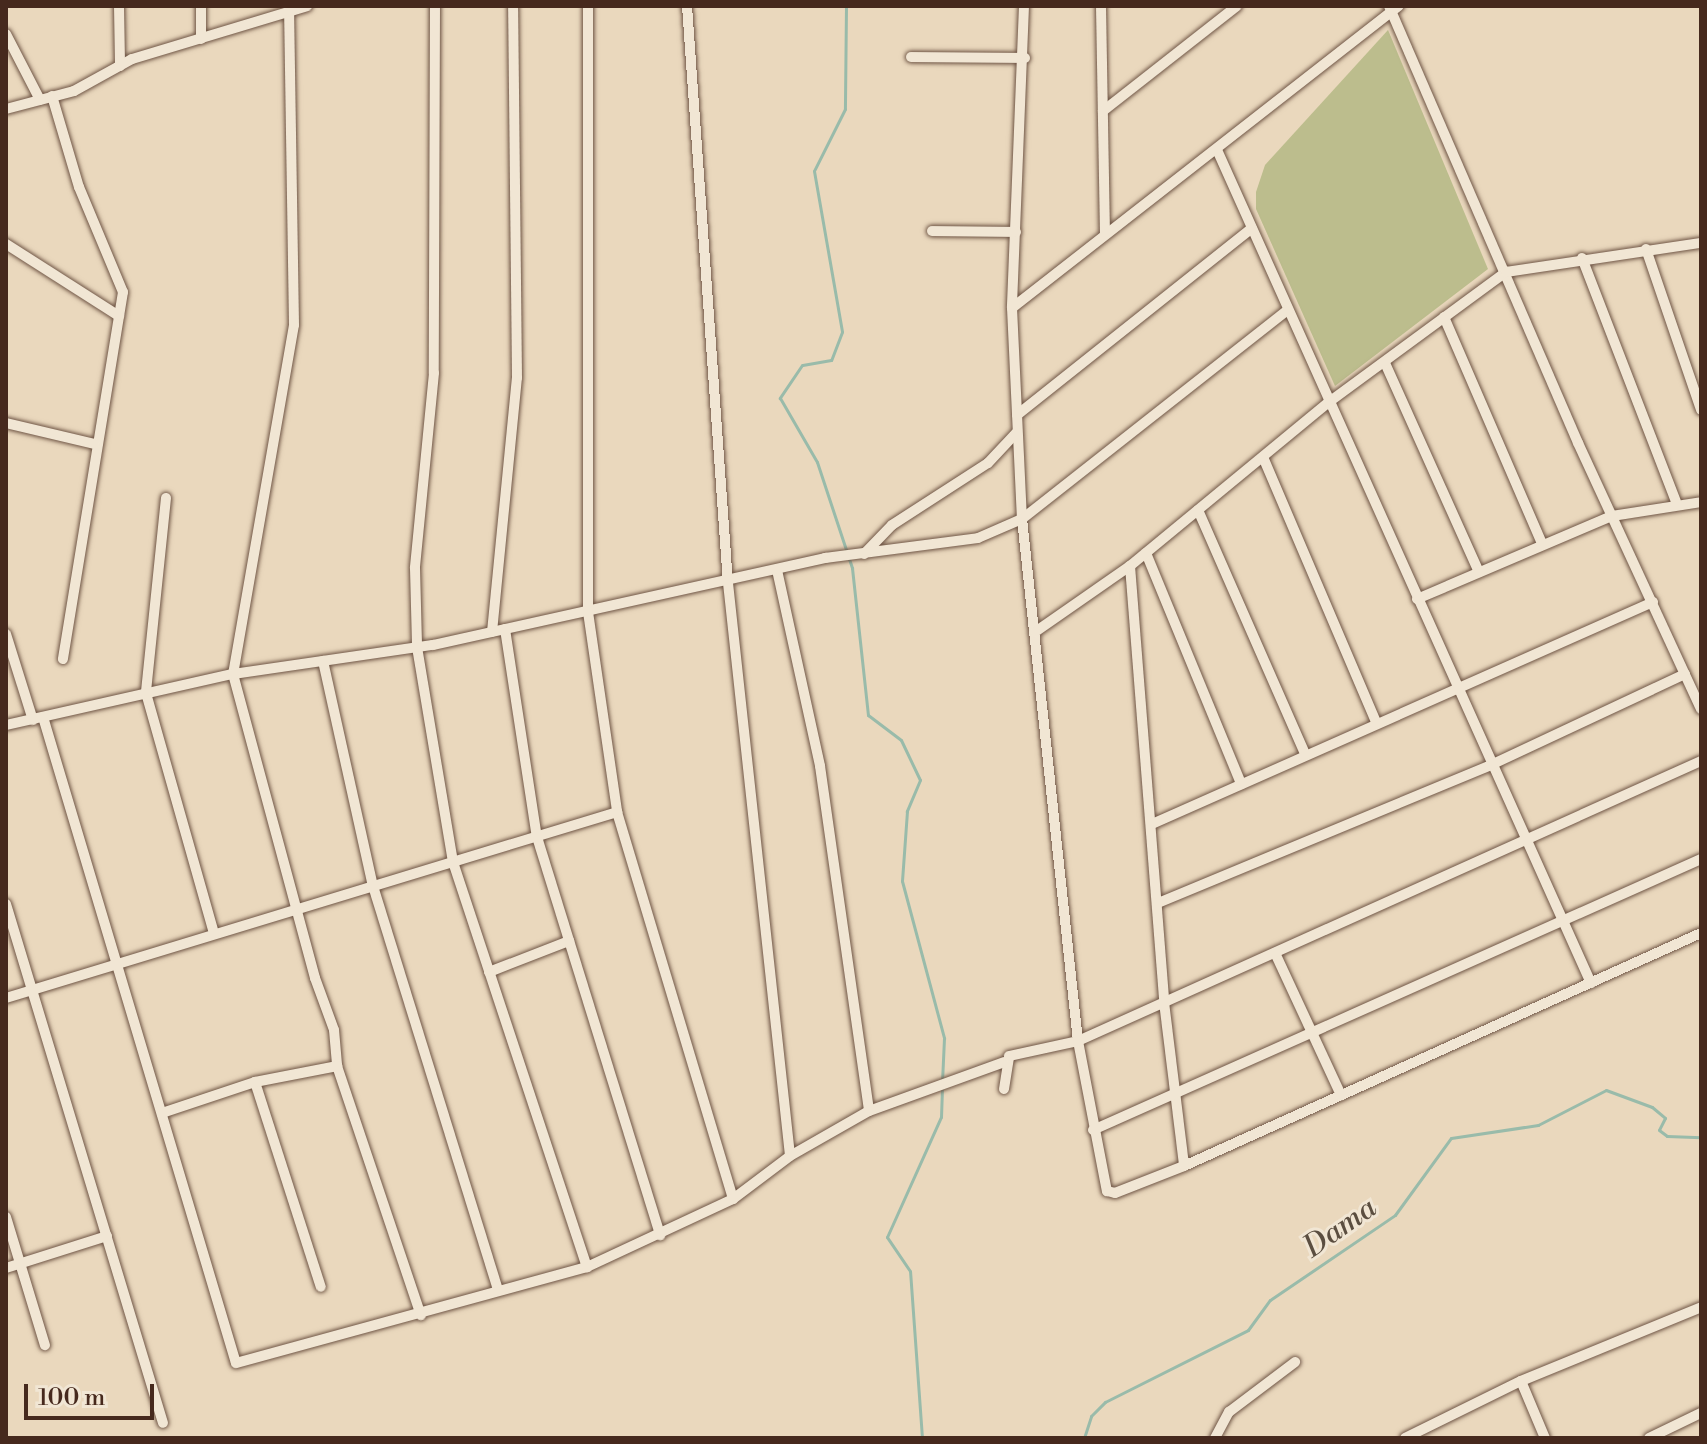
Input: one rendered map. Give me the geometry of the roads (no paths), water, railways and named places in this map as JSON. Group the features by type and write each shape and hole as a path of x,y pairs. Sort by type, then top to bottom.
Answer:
{"street":[{"path":"119,6 120,66"},
{"path":"201,6 201,39"},
{"path":"6,109 52,96 120,66 289,9 307,6"},
{"path":"435,6 434,373 415,568 417,647 453,862 587,1267"},
{"path":"492,632 517,378 513,6"},
{"path":"588,6 588,612 617,812 733,1199"},
{"path":"687,6 728,583 790,1156"},
{"path":"1024,6 1025,58 1012,308 1022,519 1078,1041 1107,1191 1115,1193 1184,1166 1701,933"},
{"path":"1101,6 1105,234"},
{"path":"1103,111 1237,6"},
{"path":"1012,308 1105,234 1218,152 1393,8 1612,516 1701,709"},
{"path":"289,9 294,325 233,674 296,909 334,1030 337,1066 421,1315"},
{"path":"6,34 40,100"},
{"path":"911,57 1025,58"},
{"path":"52,96 79,187 123,292 95,444 63,659"},
{"path":"1218,152 1457,689 1566,920 1591,983"},
{"path":"1017,415 1252,228"},
{"path":"932,231 1016,232"},
{"path":"1035,632 1130,566 1329,402 1506,272 1582,258 1701,243"},
{"path":"6,244 119,316"},
{"path":"1646,249 1701,410"},
{"path":"1582,258 1676,502"},
{"path":"6,725 233,674 417,647 728,583 777,570 978,538 1022,519 1288,310"},
{"path":"1444,317 1542,544"},
{"path":"1385,363 1479,572"},
{"path":"6,423 95,444"},
{"path":"864,554 892,525 988,463 1017,432"},
{"path":"1263,457 1376,722"},
{"path":"166,498 146,693 214,934"},
{"path":"1417,599 1612,516 1676,502 1701,502"},
{"path":"1198,510 1305,754"},
{"path":"1146,553 1241,784"},
{"path":"1130,566 1164,1002 1179,1090 1184,1166"},
{"path":"777,570 820,766 869,1111"},
{"path":"1152,824 1376,722 1653,602"},
{"path":"505,629 537,837 660,1235"},
{"path":"6,634 38,718 117,963 236,1363 421,1315 498,1290 587,1267 733,1199 790,1156 869,1111 1004,1062 1019,1052 1078,1041 1701,761"},
{"path":"323,661 373,886 498,1290"},
{"path":"1158,903 1493,764 1685,674"},
{"path":"6,998 617,812"},
{"path":"1093,1130 1701,859"},
{"path":"6,904 163,1423"},
{"path":"489,972 569,941"},
{"path":"1275,953 1341,1095"},
{"path":"1004,1062 1004,1089"},
{"path":"162,1113 255,1082 337,1066"},
{"path":"255,1082 321,1287"},
{"path":"6,1217 45,1345"},
{"path":"6,1268 107,1236"},
{"path":"1405,1438 1521,1381 1701,1307"},
{"path":"1215,1438 1229,1412 1295,1362"},
{"path":"1521,1381 1545,1438"},
{"path":"1649,1438 1701,1413"}],"waterway":[{"path":"846,6 845,109 814,171 842,332 831,360 802,365 780,398 817,462 852,568 868,715 901,740 920,780 907,811 902,881 944,1038 942,1082"},
{"path":"922,1438 910,1271 887,1237 941,1117 942,1089"},
{"name":"Dama","path":"1084,1438 1091,1416 1105,1402 1248,1330 1270,1300 1395,1215 1451,1138 1538,1125 1606,1090 1652,1107 1665,1118 1659,1130 1667,1136 1701,1137"}]}
